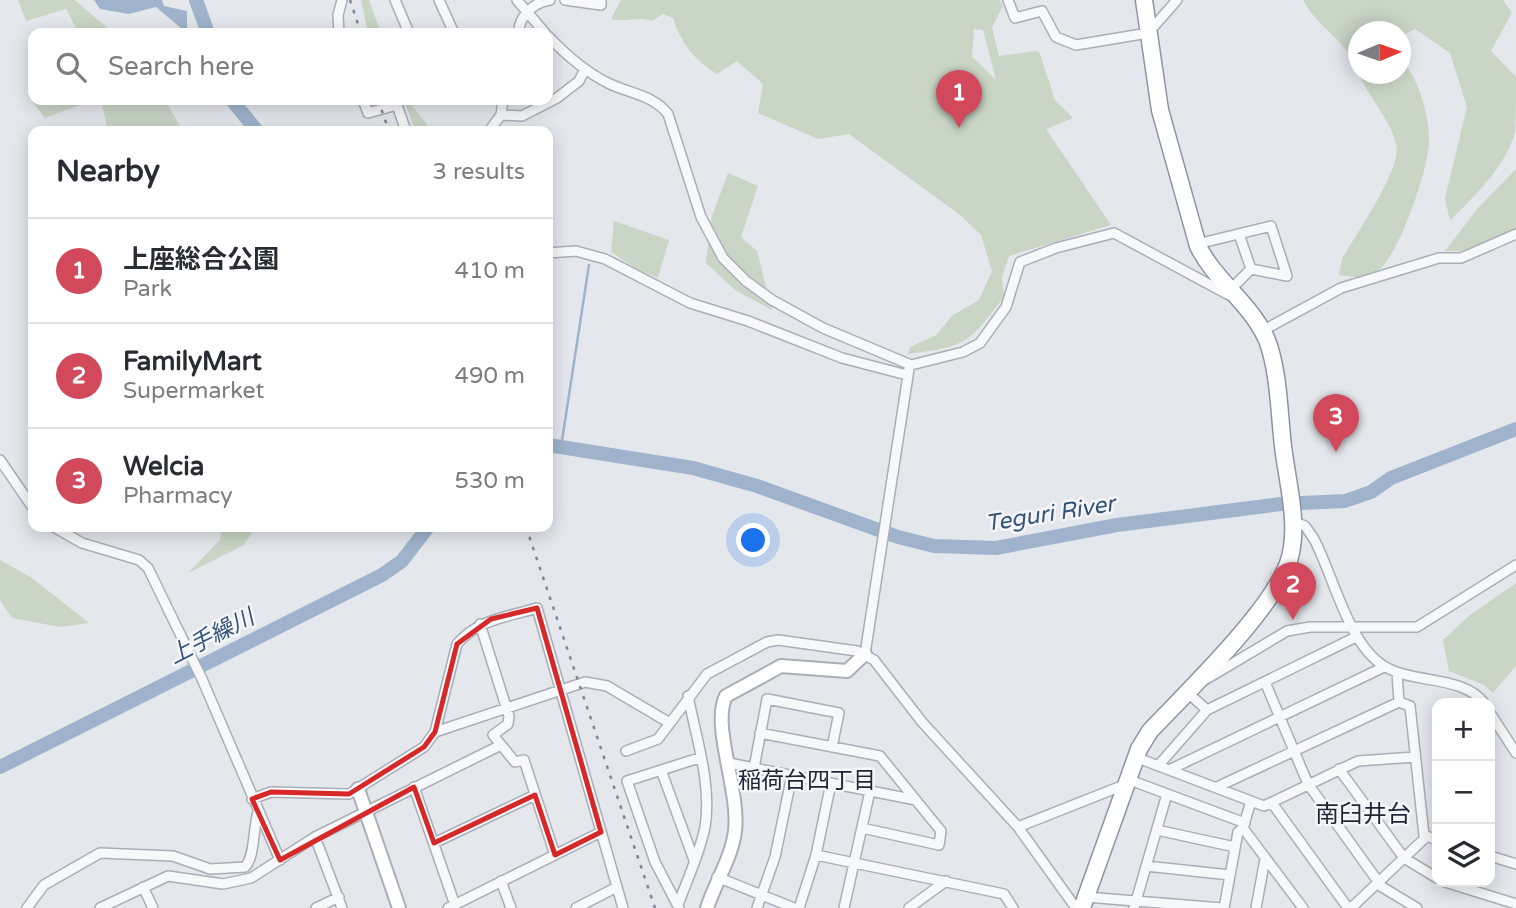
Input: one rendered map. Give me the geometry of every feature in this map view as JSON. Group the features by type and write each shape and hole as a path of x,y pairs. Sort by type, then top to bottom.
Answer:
{"highway":[{"path":"1081,905 1135,757 1150,731 1192,687 1278,585 1291,556 1292,517 1273,369 1262,331 1205,260 1197,244 1160,110 1144,0"}],"street":[{"path":"339,28 338,15 342,0"},
{"path":"395,0 407,28"},
{"path":"439,0 452,28"},
{"path":"517,0 540,28"},
{"path":"520,28 526,13 540,2 550,0"},
{"path":"565,0 601,5 601,0"},
{"path":"1008,0 1015,18 1042,11 1056,37 1076,45 1148,33 1177,0"},
{"path":"553,41 586,69 608,83 661,105 668,114 711,240 723,258 746,281 793,314 912,365 963,352 980,343 1006,307 1020,262 1056,248 1114,233 1229,295 1251,269"},
{"path":"553,100 579,81 586,69"},
{"path":"365,105 368,113 397,105 405,126"},
{"path":"493,126 501,115 502,105"},
{"path":"501,115 522,116 543,105"},
{"path":"1197,244 1271,226 1287,276 1251,269"},
{"path":"1239,234 1251,269"},
{"path":"1262,331 1341,288 1439,258 1461,258 1516,234"},
{"path":"553,253 576,251 605,259 690,303 748,321 842,358 907,375"},
{"path":"707,908 717,877 733,845 735,830 735,788 720,718 721,706 733,690 781,666 846,671 865,654 907,375 912,365"},
{"path":"0,460 28,501"},
{"path":"1292,517 1305,526 1314,540 1356,636 1384,667 1397,673 1474,692 1479,698"},
{"path":"63,532 82,543 139,560 148,568 202,679 280,860"},
{"path":"1207,710 1192,687 1207,681 1287,631 1353,626 1418,627 1516,565"},
{"path":"252,799 271,792 344,795 424,747 435,732 457,644 480,625 537,608 623,908"},
{"path":"480,625 508,724 493,735 515,762 524,760 555,855"},
{"path":"1158,766 1207,710 1356,636"},
{"path":"626,751 658,739 668,722 707,674 767,642 778,640 865,654 874,660 922,722 1017,827 1081,905 1135,904 1223,908 1238,832 1244,825 1251,801"},
{"path":"1169,770 1384,667"},
{"path":"1397,673 1399,702"},
{"path":"1265,681 1308,784 1378,881 1417,908"},
{"path":"435,732 585,682 599,683 668,722"},
{"path":"679,907 705,825 707,804 688,696"},
{"path":"754,768 767,699 839,713 832,747"},
{"path":"1217,788 1399,702 1410,706 1424,839 1350,908 1272,803"},
{"path":"1495,721 1516,753"},
{"path":"760,733 880,756 942,831 939,845 862,828"},
{"path":"100,908 157,879 177,876 208,883 242,882 315,837 501,745"},
{"path":"1135,757 1264,806 1358,761 1415,757"},
{"path":"679,907 659,871 627,784 629,779 699,758"},
{"path":"729,763 916,800"},
{"path":"1339,769 1404,858 1432,875"},
{"path":"661,770 694,860"},
{"path":"757,908 775,857 792,775"},
{"path":"1017,827 1126,782 1167,794 1244,825 1265,859 1303,908"},
{"path":"799,908 816,855 831,783"},
{"path":"414,787 452,906 601,832"},
{"path":"358,789 399,908"},
{"path":"844,908 870,791"},
{"path":"1135,904 1167,794"},
{"path":"434,843 536,795"},
{"path":"27,908 44,885 100,853 173,856 211,869 244,867 252,857 252,829 258,812"},
{"path":"1157,830 1235,847"},
{"path":"1424,835 1432,838"},
{"path":"315,837 342,908"},
{"path":"816,855 1004,894 1009,907"},
{"path":"1495,858 1516,864"},
{"path":"1256,908 1265,859"},
{"path":"1146,866 1230,875"},
{"path":"717,877 793,908"},
{"path":"501,881 510,908"},
{"path":"909,908 946,881"},
{"path":"143,887 153,908"},
{"path":"576,908 617,887"},
{"path":"1459,887 1516,907"},
{"path":"316,908 339,897"}],"highlighted area":[{"path":"537,608 601,832 555,855 535,795 434,843 414,787 280,860 252,799 271,792 349,794 424,747 435,732 457,644 491,619"}],"green space":[{"path":"18,0 75,0 107,28 76,28 66,9 26,21"},
{"path":"361,0 369,0 379,28 367,28"},
{"path":"621,0 999,0 1003,6 992,27 999,56 1037,51 1040,54 1055,100 1073,118 1046,129 1111,225 1009,256 1002,277 1004,297 973,334 955,345 908,354 910,347 936,335 953,315 979,300 992,271 981,235 960,215 849,134 818,139 758,113 763,84 737,61 717,74 709,69 684,43 673,18 663,14 652,21 611,19","holes":["974,29 983,30 996,80 972,57"]},
{"path":"1303,0 1503,0 1512,13 1491,51 1516,77 1515,132 1497,169 1450,221 1445,198 1467,107 1450,53 1415,29 1411,31 1411,21 1348,21 1348,53 1316,19"},
{"path":"1411,73 1425,109 1429,143 1412,210 1396,245 1380,269 1355,277 1339,275 1342,259 1385,185 1396,155 1396,144 1389,125 1364,84 1411,84"},
{"path":"35,105 80,105 45,118"},
{"path":"102,105 168,105 180,126 107,126"},
{"path":"406,105 411,105 429,126 413,126"},
{"path":"1516,169 1516,230 1461,251 1445,251 1478,208"},
{"path":"728,173 758,186 741,237 757,251 772,310 735,290 706,263 711,219"},
{"path":"614,221 669,240 658,278 635,268 611,252"},
{"path":"221,532 252,532 244,545 188,573 220,540"},
{"path":"0,560 32,578 89,623 60,627 12,618 0,600"},
{"path":"1516,583 1516,666 1493,693 1484,685 1449,671 1443,640 1470,615"}],"water":[{"path":"94,0 162,0 164,6 187,11 187,28 181,28 156,7 129,14 100,9"}],"waterway":[{"path":"196,0 206,28"},
{"path":"236,105 253,126"},
{"path":"561,447 589,265"},
{"name":"Teguri River","path":"553,446 693,468 757,486 898,537 934,546 996,548 1117,525 1281,504 1345,501 1371,492 1391,478 1516,429"},
{"name":"上手繰川","path":"0,767 382,575 402,561 424,532"}],"railway":[{"path":"350,0 359,28"},
{"path":"380,105 387,126"},
{"path":"528,532 655,908"}],"place":[{"name":"上座総合公園","path":"959,128"},
{"name":"Welcia","path":"1336,452"},
{"name":"FamilyMart","path":"1293,620"}],"district":[{"name":"稲荷台四丁目","path":"807,780"},
{"name":"南臼井台","path":"1363,814"}]}
